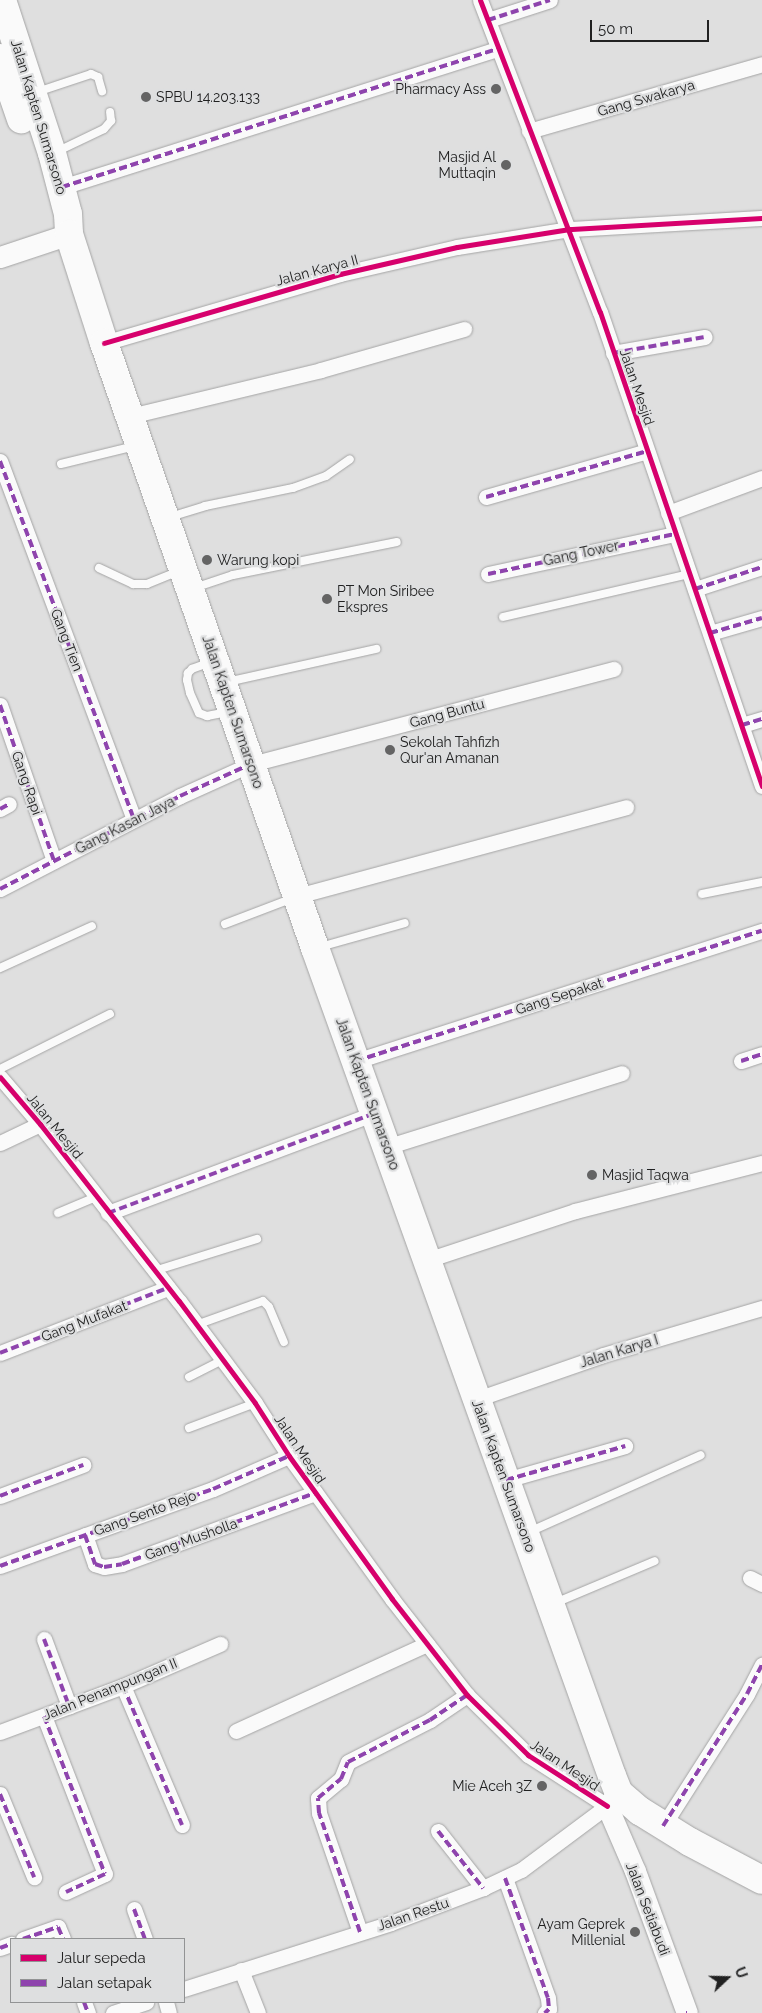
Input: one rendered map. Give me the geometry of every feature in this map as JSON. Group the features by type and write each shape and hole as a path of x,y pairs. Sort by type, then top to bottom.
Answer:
{"highway":[{"name":"Jalan Kapten Sumarsono","path":"2,0 52,153 62,187 69,234 104,343 315,948 550,1604 613,1800 640,1811 663,1826 762,1880"},
{"name":"Jalan Kapten Sumarsono","path":"0,58 55,218 69,234"}],"street":[{"name":"Jalan Mesjid","path":"480,0 529,131 570,229 762,786"},
{"path":"488,20 550,0"},
{"path":"62,187 498,48"},
{"name":"Gang Swakarya","path":"529,131 762,64"},
{"name":"Jalan Karya II","path":"104,343 340,274 457,247 570,229 762,218"},
{"path":"0,258 69,234"},
{"path":"130,416 321,370 464,329"},
{"path":"613,353 705,338"},
{"path":"486,497 647,451"},
{"name":"Gang Tien","path":"0,461 134,819"},
{"path":"668,512 762,478"},
{"name":"Gang Tower","path":"488,574 675,534"},
{"path":"692,582 762,567"},
{"path":"710,633 762,618"},
{"name":"Gang Buntu","path":"251,764 614,669"},
{"name":"Gang Rapi","path":"0,705 54,861"},
{"path":"742,725 762,719"},
{"name":"Gang Kasan Jaya","path":"0,889 134,819 251,764"},
{"path":"297,896 626,807"},
{"name":"Gang Sepakat","path":"356,1061 762,931"},
{"path":"741,1061 762,1054"},
{"path":"386,1147 622,1073"},
{"name":"Jalan Mesjid","path":"0,1078 40,1124 168,1288 255,1403 315,1492 467,1695 528,1755 613,1800"},
{"path":"108,1213 374,1113"},
{"path":"0,1143 40,1124"},
{"path":"427,1260 575,1210 762,1163"},
{"name":"Gang Mufakat","path":"0,1353 168,1288"},
{"name":"Jalan Karya I","path":"477,1400 603,1356 762,1308"},
{"path":"506,1480 624,1446"},
{"name":"Gang Sento Rejo","path":"0,1566 213,1489 289,1456"},
{"path":"0,1496 83,1466"},
{"name":"Gang Musholla","path":"85,1535 95,1564 104,1567 122,1564 315,1492"},
{"path":"44,1640 69,1706"},
{"name":"Jalan Penampungan II","path":"0,1732 123,1686 220,1644"},
{"path":"236,1731 427,1644"},
{"path":"663,1826 747,1694 762,1665"},
{"path":"123,1686 182,1825"},
{"path":"360,1932 319,1813 318,1798 341,1779 348,1762 430,1720 467,1695"},
{"path":"44,1716 105,1874 66,1892"},
{"path":"0,1794 34,1877"},
{"name":"Jalan Restu","path":"185,1989 360,1932 483,1888 521,1870 613,1800"},
{"name":"Jalan Setiabudi","path":"613,1800 635,1871 687,2013"},
{"path":"438,1831 483,1888"},
{"path":"505,1878 548,1998 549,2009 544,2013"},
{"path":"134,1909 145,1938"},
{"path":"26,1938 58,1927 64,1938"},
{"path":"241,1970 258,2013"},
{"path":"113,2013 143,2003"}],"lane":[{"path":"33,93 92,74 98,77 102,91"},
{"path":"52,153 104,129 110,122 110,112"},
{"path":"62,464 139,445"},
{"path":"165,518 205,506 293,488 326,476 350,459"},
{"path":"99,568 133,584 147,584 233,575 397,542"},
{"path":"503,617 692,582"},
{"path":"233,711 207,716 200,713 190,693 187,680 188,673 192,669 219,672 376,649"},
{"path":"702,894 762,882"},
{"path":"225,924 297,896"},
{"path":"315,948 405,923"},
{"path":"0,968 92,926"},
{"path":"0,1069 110,1014"},
{"path":"58,1213 96,1197"},
{"path":"154,1271 257,1239"},
{"path":"196,1325 263,1301 269,1307 284,1342"},
{"path":"189,1377 222,1360"},
{"path":"189,1428 255,1403"},
{"path":"525,1533 701,1455"},
{"path":"550,1604 655,1560"}],"marked path":[{"path":"488,20 550,0"},
{"path":"62,187 497,49"},
{"path":"613,353 705,337"},
{"path":"486,497 647,451"},
{"path":"0,461 134,819"},
{"path":"488,574 675,534"},
{"path":"695,589 762,567"},
{"path":"710,633 762,618"},
{"path":"0,705 54,861"},
{"path":"742,725 762,719"},
{"path":"0,889 180,796 251,764"},
{"path":"0,809 9,804"},
{"path":"356,1061 762,931"},
{"path":"741,1061 762,1054"},
{"path":"108,1213 375,1113"},
{"path":"0,1353 168,1288"},
{"path":"506,1480 625,1446"},
{"path":"0,1566 213,1489 289,1456"},
{"path":"0,1496 83,1465"},
{"path":"85,1535 95,1564 104,1567 122,1564 315,1493"},
{"path":"44,1639 69,1706"},
{"path":"663,1826 747,1694 762,1665"},
{"path":"123,1686 182,1825"},
{"path":"360,1932 319,1813 318,1798 341,1779 348,1762 430,1720 467,1695"},
{"path":"44,1716 105,1874 66,1892"},
{"path":"0,1794 34,1877"},
{"path":"438,1831 483,1888"},
{"path":"505,1878 548,1998 549,2009 545,2013"},
{"path":"134,1909 145,1938"},
{"path":"26,1938 58,1927 63,1938"},
{"path":"0,1948 10,1944"},
{"path":"84,2003 88,2013"}],"cycle path":[{"path":"480,0 600,312 762,786"},
{"path":"104,343 340,274 457,247 570,229 762,218"},
{"path":"0,1077 40,1124 179,1301 255,1403 289,1456 392,1599 467,1695 528,1755 607,1806"}],"place":[{"name":"Pharmacy Ass","path":"496,89"},
{"name":"SPBU 14.203.133","path":"146,97"},
{"name":"Masjid Al Muttaqin","path":"506,165"},
{"name":"Warung kopi","path":"207,560"},
{"name":"PT Mon Siribee Ekspres","path":"327,599"},
{"name":"Sekolah Tahfizh Qur'an Amanan","path":"390,750"},
{"name":"Masjid Taqwa","path":"592,1175"},
{"name":"Mie Aceh 3Z","path":"542,1786"},
{"name":"Ayam Geprek Millenial","path":"635,1932"}]}
